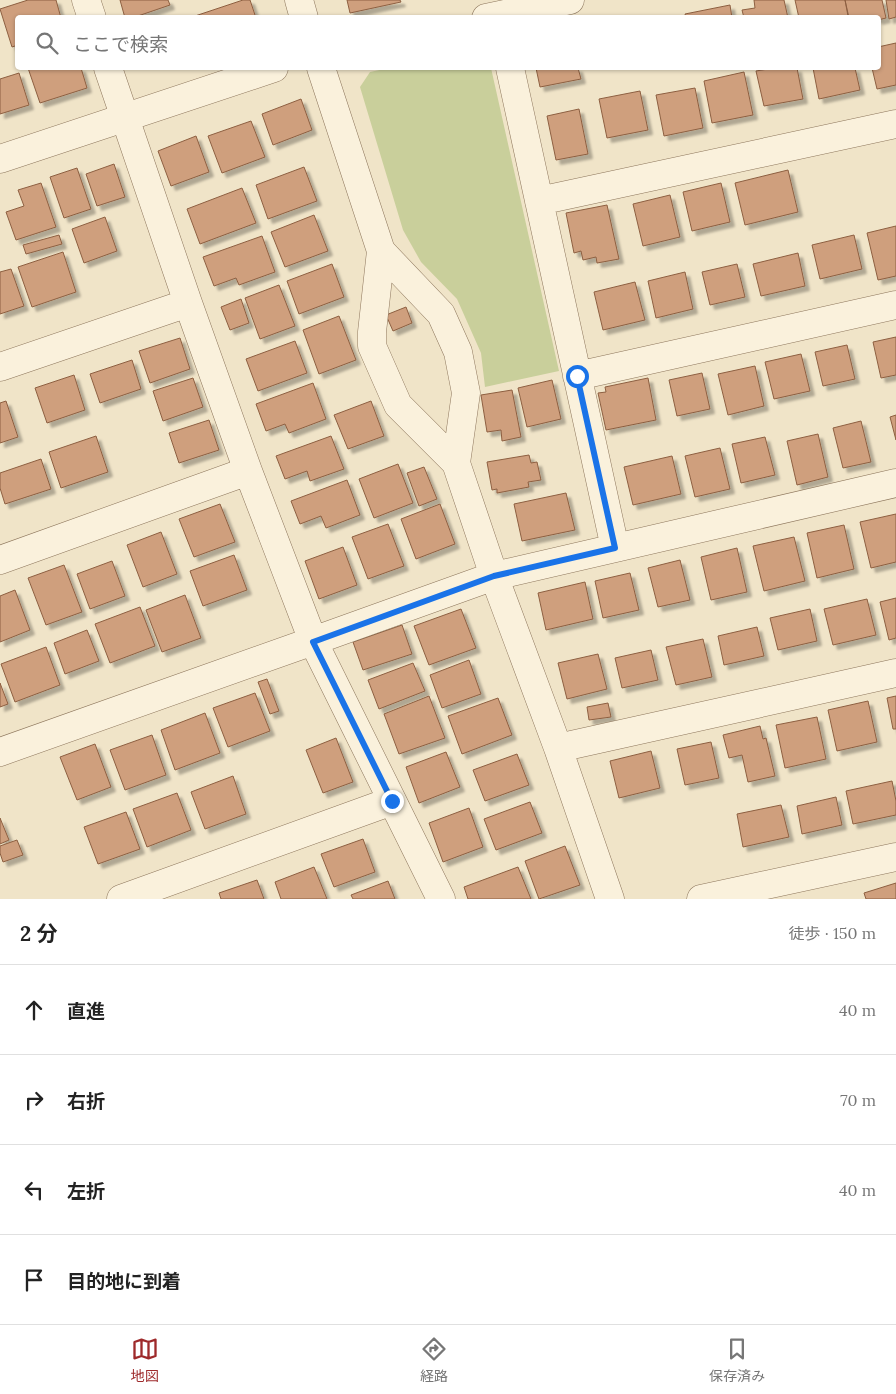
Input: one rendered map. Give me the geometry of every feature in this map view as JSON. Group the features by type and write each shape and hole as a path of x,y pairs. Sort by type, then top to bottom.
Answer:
{"street":[{"path":"86,0 91,15"},
{"path":"299,0 303,15"},
{"path":"495,12 570,0"},
{"path":"109,70 188,303 248,471 313,642 441,899"},
{"path":"0,159 268,70"},
{"path":"322,70 381,251 372,346 398,404 456,463 494,576 558,748 610,899"},
{"path":"510,70 615,548"},
{"path":"539,201 896,124"},
{"path":"381,251 441,314 458,352 466,393 456,463"},
{"path":"0,367 188,303"},
{"path":"577,376 896,305"},
{"path":"0,560 248,471"},
{"path":"0,752 494,576 896,483"},
{"path":"558,748 896,673"},
{"path":"121,899 392,801"},
{"path":"701,899 896,857"}],"green space":[{"path":"380,70 491,70 559,371 485,387 481,353 457,299 421,262 403,230 360,87 370,72"}],"building":[{"path":"28,0 56,0 60,15 15,15 15,46 12,47 0,9"},
{"path":"120,0 168,0 170,5 141,15 124,15"},
{"path":"243,0 250,0 255,15 198,15"},
{"path":"347,0 400,0 401,2 350,13"},
{"path":"754,0 784,0 787,15 743,15 742,10 755,8"},
{"path":"795,0 845,0 848,15 798,15"},
{"path":"845,0 882,0 886,18 881,19 881,15 848,15"},
{"path":"886,0 896,0 896,17 889,19"},
{"path":"730,5 732,15 685,15"},
{"path":"896,43 896,85 877,89 872,70 881,70 881,46"},
{"path":"29,70 82,70 87,88 40,103"},
{"path":"536,70 579,70 581,79 540,87"},
{"path":"797,70 803,99 764,106 756,71"},
{"path":"813,70 855,70 860,90 819,99"},
{"path":"744,72 753,115 712,123 704,81"},
{"path":"19,73 29,105 0,114 0,79"},
{"path":"695,88 703,128 664,136 656,95"},
{"path":"640,91 648,130 607,138 599,99"},
{"path":"301,99 312,130 273,145 262,114"},
{"path":"579,109 588,154 556,160 547,116"},
{"path":"251,121 265,157 222,173 208,136"},
{"path":"196,136 209,172 171,186 158,151"},
{"path":"114,164 125,197 97,206 86,174"},
{"path":"304,167 317,201 268,219 256,185"},
{"path":"77,168 91,209 64,218 50,177"},
{"path":"788,170 798,212 745,225 735,183"},
{"path":"41,183 56,227 16,240 6,212 24,206 18,190"},
{"path":"721,183 730,222 692,231 683,192"},
{"path":"242,188 256,223 200,244 187,209"},
{"path":"670,195 680,237 643,246 633,204"},
{"path":"607,205 619,259 597,263 596,257 583,260 581,251 574,253 566,213"},
{"path":"314,215 328,251 285,267 271,232"},
{"path":"105,217 117,251 84,263 72,229"},
{"path":"896,226 896,276 878,280 867,233"},
{"path":"59,235 62,244 26,254 23,245"},
{"path":"854,235 862,269 820,279 812,245"},
{"path":"262,236 275,272 239,285 236,278 214,286 203,257"},
{"path":"63,252 76,292 32,307 18,267"},
{"path":"798,253 805,286 761,296 753,264"},
{"path":"332,264 344,297 299,314 287,281"},
{"path":"737,264 745,297 710,305 702,272"},
{"path":"11,269 24,306 0,314 0,272"},
{"path":"685,272 693,309 656,318 648,281"},
{"path":"635,282 645,320 603,330 594,292"},
{"path":"279,285 295,326 260,339 245,298"},
{"path":"241,299 249,323 230,330 221,307"},
{"path":"406,307 412,323 393,331 386,315"},
{"path":"339,316 356,360 319,374 303,330"},
{"path":"896,337 896,375 881,378 873,342"},
{"path":"180,338 190,369 150,383 139,351"},
{"path":"295,341 307,373 258,391 246,359"},
{"path":"847,345 855,379 823,386 815,352"},
{"path":"801,354 810,391 774,399 765,362"},
{"path":"132,360 141,389 100,403 90,374"},
{"path":"755,366 764,406 728,415 718,374"},
{"path":"702,373 710,409 677,416 669,380"},
{"path":"74,375 85,410 47,423 35,388"},
{"path":"193,378 203,407 163,421 153,391"},
{"path":"648,378 656,420 606,430 598,393 606,392 605,387"},
{"path":"552,380 561,419 527,427 518,388"},
{"path":"313,383 326,419 289,433 285,424 266,431 256,404"},
{"path":"512,390 521,437 502,441 501,430 487,432 481,395"},
{"path":"6,401 18,437 0,443 0,403"},
{"path":"371,401 384,436 348,449 334,415"},
{"path":"896,415 896,440 890,417"},
{"path":"209,420 219,450 179,463 169,433"},
{"path":"861,421 871,462 843,468 833,428"},
{"path":"818,434 828,477 797,485 787,441"},
{"path":"96,436 108,472 61,488 49,452"},
{"path":"331,436 344,469 310,481 307,471 285,479 276,456"},
{"path":"765,437 775,475 741,483 732,444"},
{"path":"720,448 730,489 695,497 685,456"},
{"path":"529,455 531,463 537,462 541,480 528,482 529,487 497,493 497,489 492,490 487,462"},
{"path":"672,456 681,494 633,505 624,467"},
{"path":"41,459 51,489 5,504 0,488 0,473"},
{"path":"398,464 413,503 374,518 359,479"},
{"path":"424,467 437,499 419,506 407,473"},
{"path":"347,480 360,515 326,528 321,516 300,524 291,501"},
{"path":"566,493 575,530 522,541 514,504"},
{"path":"220,504 235,542 194,557 179,519"},
{"path":"440,504 455,544 416,559 401,519"},
{"path":"896,514 896,562 871,568 860,522"},
{"path":"388,524 404,566 368,579 352,537"},
{"path":"844,525 854,569 817,578 807,533"},
{"path":"161,532 177,574 143,587 127,545"},
{"path":"794,537 805,581 764,591 753,546"},
{"path":"343,547 357,585 319,599 305,561"},
{"path":"737,548 747,592 711,600 701,557"},
{"path":"234,555 247,590 203,606 190,571"},
{"path":"680,560 690,600 658,607 648,568"},
{"path":"112,561 125,596 90,609 77,574"},
{"path":"64,565 82,612 46,625 28,578"},
{"path":"630,573 639,610 603,618 595,581"},
{"path":"585,582 593,619 546,630 538,593"},
{"path":"15,590 30,630 0,642 0,596"},
{"path":"185,595 201,638 162,652 146,610"},
{"path":"896,598 896,638 889,640 880,602"},
{"path":"867,599 876,635 833,645 824,609"},
{"path":"140,607 155,646 110,663 95,624"},
{"path":"461,609 476,648 429,665 414,626"},
{"path":"810,609 817,641 778,650 770,618"},
{"path":"402,625 412,654 363,670 353,642"},
{"path":"757,627 764,656 724,665 718,636"},
{"path":"87,630 99,661 65,674 54,643"},
{"path":"703,639 712,677 676,685 666,647"},
{"path":"46,647 60,685 15,702 1,664"},
{"path":"651,650 658,680 622,688 615,658"},
{"path":"598,654 607,689 567,699 558,663"},
{"path":"469,660 481,694 442,708 430,675"},
{"path":"413,663 425,691 379,709 368,680"},
{"path":"267,679 279,711 270,714 258,682"},
{"path":"0,683 8,704 0,707"},
{"path":"255,693 270,731 228,747 213,708"},
{"path":"429,696 445,738 399,754 384,714"},
{"path":"896,696 896,729 893,729 887,698"},
{"path":"498,698 512,735 462,754 448,716"},
{"path":"868,701 877,742 837,751 828,710"},
{"path":"608,703 611,717 589,720 587,707"},
{"path":"205,713 220,753 175,770 161,730"},
{"path":"817,717 826,759 785,768 776,725"},
{"path":"760,726 763,739 766,738 775,776 748,782 742,755 729,758 723,735"},
{"path":"152,735 166,775 125,790 110,750"},
{"path":"336,738 353,782 323,793 306,750"},
{"path":"711,742 719,778 685,785 677,749"},
{"path":"95,744 111,787 77,800 60,757"},
{"path":"651,751 660,788 619,798 610,761"},
{"path":"446,752 460,787 419,803 406,767"},
{"path":"517,754 529,785 485,801 473,770"},
{"path":"233,776 246,814 205,829 191,792"},
{"path":"892,781 896,801 896,815 853,824 846,791"},
{"path":"177,793 191,830 147,847 133,809"},
{"path":"836,797 842,825 802,834 797,806"},
{"path":"530,802 542,833 496,850 484,819"},
{"path":"781,805 789,837 743,847 737,814"},
{"path":"469,808 483,847 443,862 429,823"},
{"path":"126,812 140,849 98,864 84,827"},
{"path":"0,818 9,840 0,844"},
{"path":"363,839 375,872 334,887 321,854"},
{"path":"17,840 23,855 3,862 0,846"},
{"path":"565,846 580,885 539,899 525,861"},
{"path":"314,867 327,899 281,899 275,882"},
{"path":"518,867 531,899 468,899 464,887"},
{"path":"257,880 264,899 221,899 219,893"},
{"path":"388,881 395,899 353,899 351,895"},
{"path":"896,883 896,899 866,899 864,893"}],"route":[{"path":"392,801 313,642 494,576 615,548 577,376"}]}
